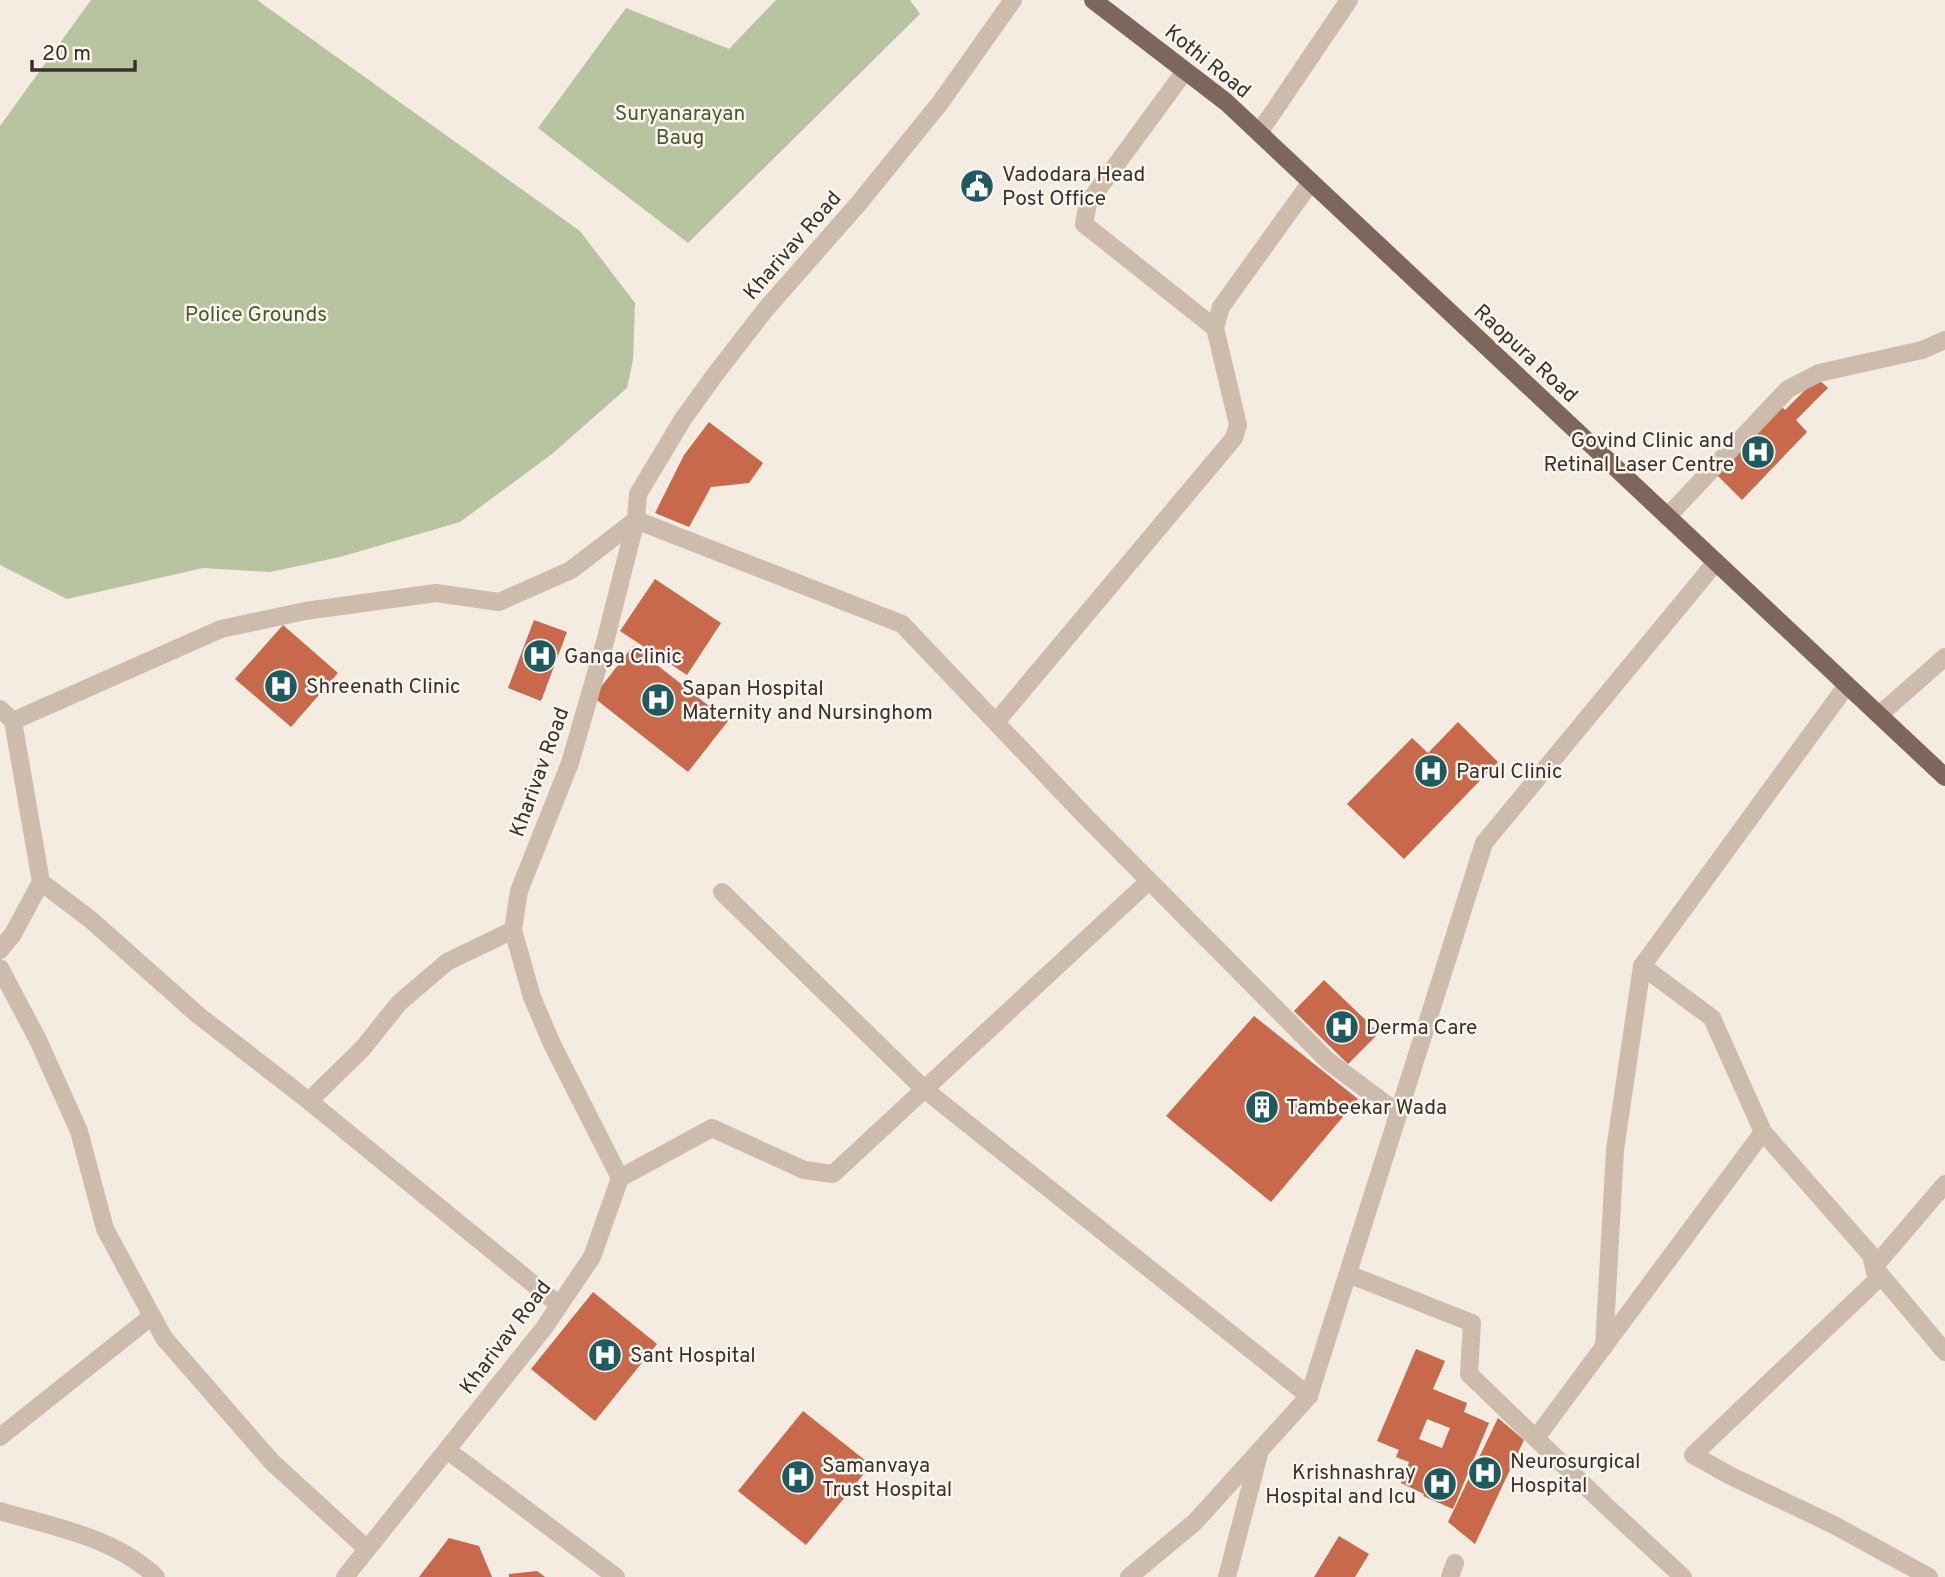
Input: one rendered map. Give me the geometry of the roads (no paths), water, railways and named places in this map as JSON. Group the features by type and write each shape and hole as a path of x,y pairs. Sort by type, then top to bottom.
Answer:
{"main road":[{"name":"Kothi Road","path":"1093,0 1226,102 1259,134"},
{"name":"Raopura Road","path":"1259,134 1945,778"}],"street":[{"name":"Kharivav Road","path":"345,1577 559,1305 592,1257 620,1178 537,1009 520,962 513,930 519,891 570,763 605,642 636,520 638,494 683,419 714,376 765,310 859,203 940,103 1013,0"},
{"path":"1259,134 1349,0"},
{"path":"1185,71 1088,203 1084,224 1215,328"},
{"path":"996,722 1234,438 1238,425 1215,328 1221,307 1311,182"},
{"path":"1667,517 1788,389 1819,373 1922,351 1945,340"},
{"path":"0,950 13,934 41,882 6,715 221,629 305,611 436,593 499,603 572,570 636,520 902,624 1149,881 1328,1061 1398,1113"},
{"path":"1129,1577 1195,1522 1309,1396 1484,843 1716,562"},
{"path":"1879,715 1945,657"},
{"path":"1604,1347 1615,1150 1642,966 1847,685"},
{"path":"620,1178 712,1128 804,1170 833,1174 1149,881"},
{"path":"41,882 91,920 198,1015 309,1101 559,1305"},
{"path":"722,892 924,1089 1309,1396"},
{"path":"309,1101 363,1048 399,1003 446,961 513,930"},
{"path":"1642,966 1712,1018 1763,1132 1871,1255 1877,1280 1693,1455 1834,1525 1928,1577"},
{"path":"0,968 38,1040 79,1131 105,1229 164,1338 272,1462 367,1549"},
{"path":"1536,1438 1763,1132"},
{"path":"1874,1267 1945,1184"},
{"path":"1874,1267 1945,1352"},
{"path":"1348,1274 1472,1323 1469,1374 1683,1577"},
{"path":"0,1437 152,1316"},
{"path":"447,1450 616,1577"},
{"path":"1227,1577 1260,1450"},
{"path":"0,1511 104,1542 147,1568 156,1577"}],"place":[{"name":"Vadodara Head Post Office","path":"977,186"},
{"name":"Govind Clinic and Retinal Laser Centre","path":"1758,452"},
{"name":"Ganga Clinic","path":"540,656"},
{"name":"Shreenath Clinic","path":"281,686"},
{"name":"Sapan Hospital Maternity and Nursinghom","path":"658,700"},
{"name":"Parul Clinic","path":"1431,771"},
{"name":"Derma Care","path":"1342,1027"},
{"name":"Tambeekar Wada","path":"1262,1107"},
{"name":"Sant Hospital","path":"605,1355"},
{"name":"Neurosurgical Hospital","path":"1485,1473"},
{"name":"Samanvaya Trust Hospital","path":"798,1477"},
{"name":"Krishnashray Hospital and Icu","path":"1440,1484"}],"park label":[{"name":"Suryanarayan Baug","path":"680,125"},
{"name":"Police Grounds","path":"256,314"}]}
